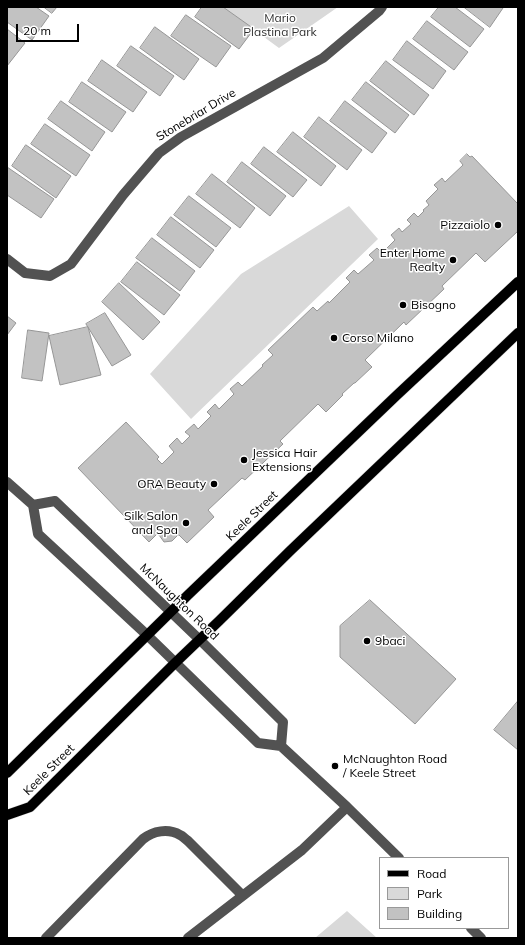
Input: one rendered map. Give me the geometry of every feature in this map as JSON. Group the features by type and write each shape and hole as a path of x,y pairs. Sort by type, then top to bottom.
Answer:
{"main road":[{"name":"Keele Street","path":"7,773 170,612 397,395 518,282"},
{"name":"Keele Street","path":"7,815 30,807 291,550 518,333"}],"street":[{"name":"Stonebriar Drive","path":"7,259 25,272 50,276 70,264 123,195 159,153 181,137 324,58 382,7"},
{"path":"7,482 33,505 38,534 147,635 258,742 281,746 398,857"},
{"name":"McNaughton Road","path":"33,505 55,501 200,640 283,722 281,746"},
{"path":"188,938 302,850 347,807"},
{"path":"46,938 143,839 158,832 173,832 180,834 188,840 242,895"},
{"path":"472,929 481,938"}],"green space":[{"name":"Mario Plastina Park","path":"223,7 338,7 279,48"},
{"path":"349,206 378,239 191,419 150,374 241,274"},
{"path":"347,911 377,938 315,938"}],"building":[{"path":"7,7 36,7 49,16 32,40 7,22"},
{"path":"44,7 57,7 52,13"},
{"path":"202,7 223,7 254,29 239,49 195,17"},
{"path":"439,7 455,7 484,29 470,47 431,17"},
{"path":"464,7 502,7 503,8 490,27"},
{"path":"186,15 231,46 216,67 171,36"},
{"path":"427,21 468,52 454,70 413,39"},
{"path":"155,27 199,59 184,80 140,48"},
{"path":"7,29 25,43 7,66"},
{"path":"407,41 446,71 433,89 393,60"},
{"path":"131,46 174,76 160,96 117,66"},
{"path":"102,60 147,92 133,112 88,81"},
{"path":"386,61 429,95 414,115 370,81"},
{"path":"82,82 126,112 112,132 69,102"},
{"path":"366,82 409,115 395,133 352,100"},
{"path":"61,101 105,132 92,151 48,119"},
{"path":"345,101 387,133 372,153 330,121"},
{"path":"319,117 362,150 347,170 304,137"},
{"path":"45,124 90,155 76,176 31,144"},
{"path":"293,132 336,166 321,186 277,152"},
{"path":"26,145 71,176 56,198 12,166"},
{"path":"264,147 307,180 293,197 251,164"},
{"name":"Corso Milano","path":"467,154 470,157 472,156 518,204 518,231 485,262 476,253 442,286 444,289 406,325 404,322 365,360 372,367 342,394 343,395 326,412 318,404 280,441 283,444 245,480 242,478 208,510 214,517 187,543 179,535 177,535 172,541 164,542 157,534 149,542 78,468 126,422 159,457 157,459 162,464 174,452 169,446 177,438 182,444 190,436 185,432 194,424 198,429 211,416 207,412 215,404 219,409 234,394 230,389 238,382 242,386 263,366 262,365 273,355 268,350 313,307 317,311 328,301 329,303 350,282 346,278 354,270 358,274 374,260 369,255 377,248 382,253 395,240 391,235 399,228 402,232 411,224 407,220 414,213 418,217 424,211 423,210 429,205 426,201 438,189 434,185 442,178 445,182 463,165 460,161"},
{"path":"242,162 286,196 270,216 227,182"},
{"path":"7,167 54,199 41,218 7,195"},
{"path":"212,174 255,208 240,228 196,194"},
{"path":"189,196 231,228 216,247 174,215"},
{"path":"171,217 214,250 200,268 157,235"},
{"path":"152,238 195,271 180,291 136,258"},
{"path":"137,262 180,295 164,315 121,282"},
{"path":"119,283 160,322 143,340 102,302"},
{"path":"105,313 131,355 112,366 86,324"},
{"path":"7,316 16,323 7,335"},
{"path":"88,327 101,375 60,385 49,336"},
{"path":"28,330 49,333 42,381 22,378"},
{"path":"370,600 456,679 415,724 340,657 340,626"},
{"path":"518,701 518,750 494,730"}],"place":[{"name":"Pizzaiolo","path":"498,225"},
{"name":"Enter Home Realty","path":"453,260"},
{"name":"Bisogno","path":"403,305"},
{"name":"Corso Milano","path":"334,338"},
{"name":"Jessica Hair Extensions","path":"244,460"},
{"name":"ORA Beauty","path":"214,484"},
{"name":"Silk Salon and Spa","path":"186,523"},
{"name":"9baci","path":"367,641"},
{"name":"McNaughton Road / Keele Street","path":"335,766"}]}
